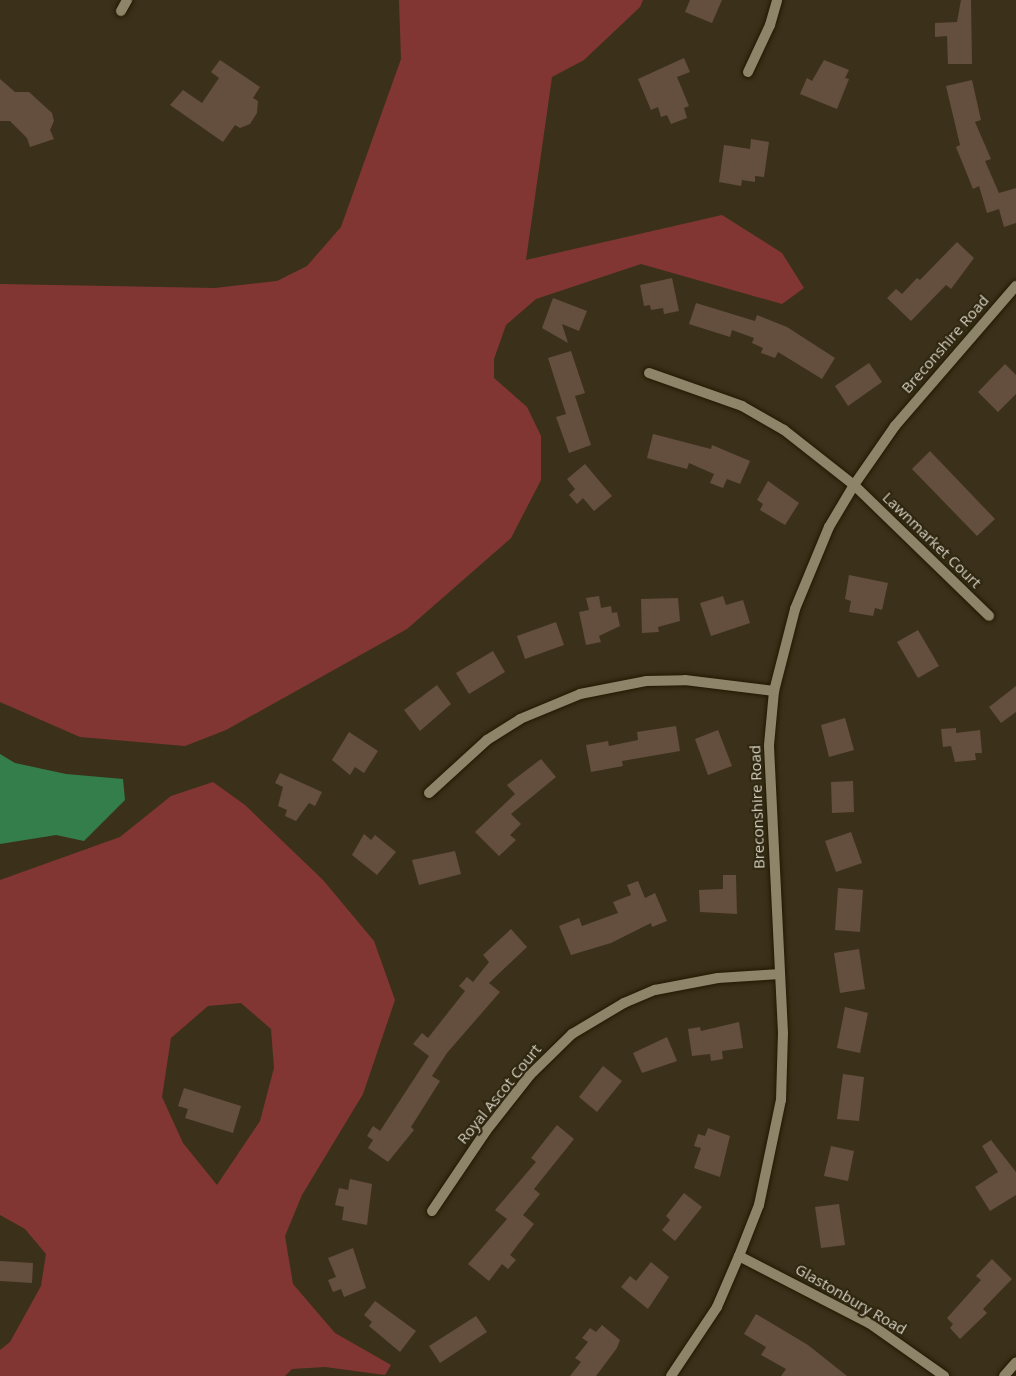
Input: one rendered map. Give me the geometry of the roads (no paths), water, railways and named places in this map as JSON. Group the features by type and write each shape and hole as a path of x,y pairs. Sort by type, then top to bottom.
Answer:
{"street":[{"path":"121,11 127,0"},
{"path":"748,72 770,25 777,0"},
{"name":"Breconshire Road","path":"671,1376 717,1307 739,1256 759,1205 781,1100 780,974 770,777 774,691 795,609 829,527 854,485 895,426 1016,286"},
{"name":"Lawnmarket Court","path":"649,373 742,406 784,430 854,485 989,616"},
{"path":"429,793 487,740 520,719 580,694 646,681 685,680 774,691"},
{"name":"Royal Ascot Court","path":"432,1210 522,1084 572,1034 624,1003 654,990 718,978 780,974"},
{"name":"Glastonbury Road","path":"739,1256 869,1323 944,1376"},
{"path":"1004,1376 1016,1362"}]}
